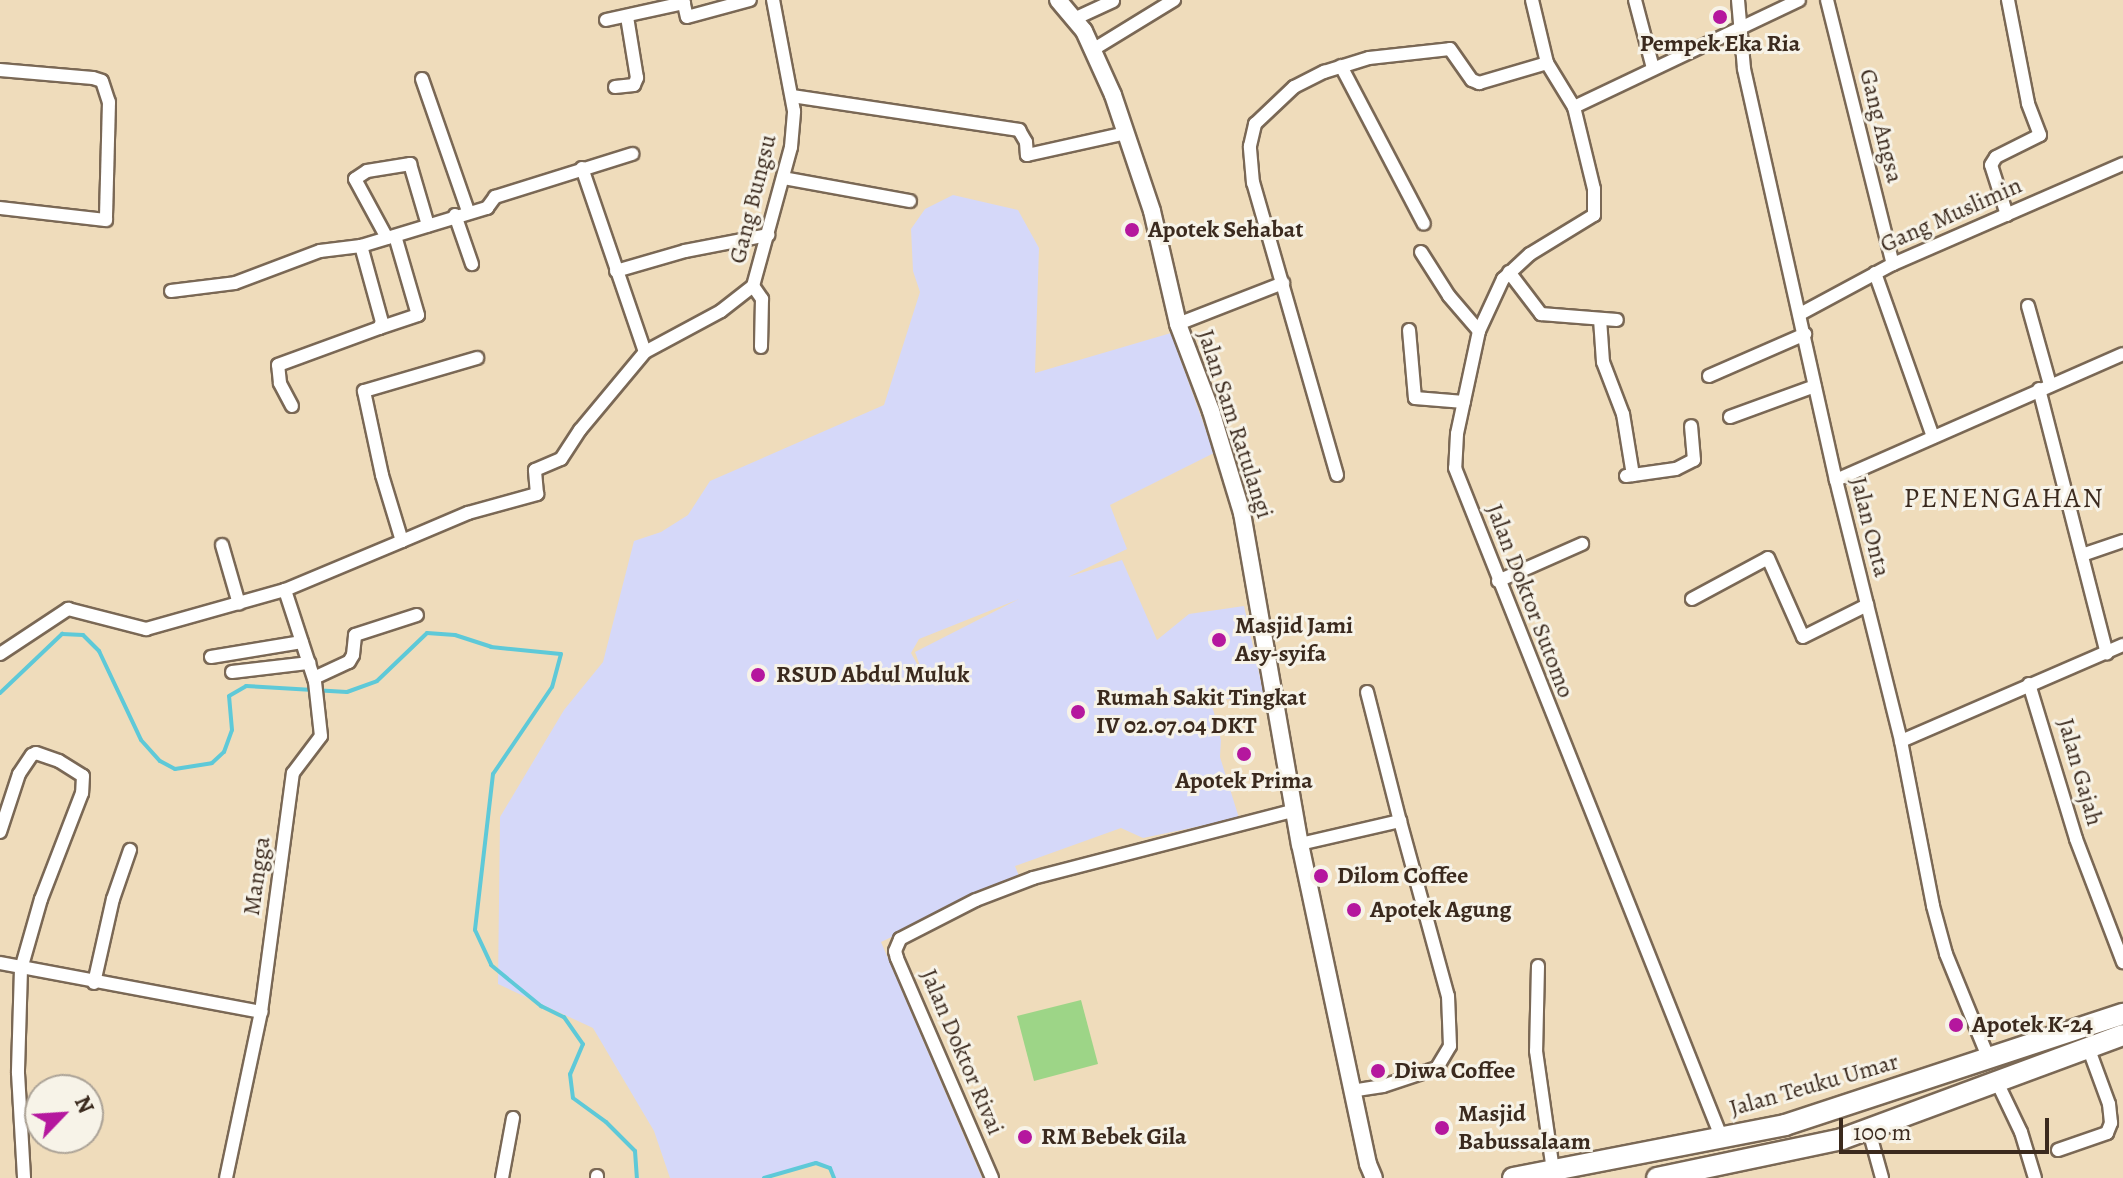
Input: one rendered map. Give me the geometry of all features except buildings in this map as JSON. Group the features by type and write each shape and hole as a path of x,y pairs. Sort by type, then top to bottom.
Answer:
{"highway":[{"name":"Jalan Teuku Umar","path":"1513,1178 1722,1139 1809,1118 2123,1014"},
{"path":"1657,1178 1714,1172 1869,1131 2123,1035"}],"street":[{"path":"606,20 683,2 687,17 750,0"},
{"name":"Gang Bungsu","path":"402,541 468,513 537,494 535,470 561,459 580,430 645,352 721,311 753,286 791,147 794,111 773,0"},
{"name":"Jalan Sam Ratulangi","path":"1058,0 1094,49 1126,133 1152,211 1178,324 1211,411 1242,513 1300,844 1369,1173"},
{"path":"1094,49 1174,0"},
{"path":"1532,0 1547,63 1574,107 1799,0"},
{"path":"1635,0 1653,68"},
{"name":"Jalan Onta","path":"1738,0 1743,26 1744,69 1836,480 1901,741 1946,954 1988,1057"},
{"name":"Gang Angsa","path":"1827,0 1893,264"},
{"path":"2007,215 1991,165 1996,157 2040,135 2028,103 2008,0"},
{"path":"1074,19 1113,1"},
{"path":"615,87 634,85 637,78 627,17"},
{"path":"1337,475 1253,183 1251,135 1255,124 1294,87 1341,66 1369,58 1450,49 1472,80 1479,83 1547,63"},
{"path":"1341,66 1424,224"},
{"path":"0,70 93,78 102,81 109,102 106,220 0,208"},
{"path":"422,79 462,213 472,264"},
{"path":"792,96 1019,130 1026,142 1027,155 1126,133"},
{"name":"Jalan Doktor Sutomo","path":"1574,107 1594,189 1594,215 1530,254 1509,272 1479,331 1464,402 1455,468 1722,1139"},
{"path":"171,291 235,283 320,251 361,246 462,213 487,208 495,197 632,154"},
{"path":"292,406 280,383 278,365 304,353 418,315 391,237 355,179 367,171 410,164 428,225"},
{"name":"Gang Muslimin","path":"1800,314 1893,264 2123,164"},
{"path":"582,168 645,352"},
{"path":"783,178 910,201"},
{"path":"616,271 685,251 768,235"},
{"path":"361,246 381,309 379,328"},
{"path":"1421,252 1449,296 1479,331"},
{"path":"1509,272 1537,313 1547,317 1617,320"},
{"path":"1875,273 1933,437"},
{"path":"1178,324 1283,283"},
{"path":"753,286 762,299 761,347"},
{"path":"2028,306 2082,555 2107,653"},
{"path":"1600,319 1603,362 1623,414 1629,476 1676,469 1694,460 1691,426"},
{"path":"1409,330 1415,398 1464,402"},
{"path":"1709,376 1805,334"},
{"path":"1836,480 2123,354"},
{"path":"0,654 68,609 146,629 285,590 402,541 382,475 364,391 477,358"},
{"path":"1730,417 1815,386"},
{"path":"2082,555 2123,541"},
{"path":"1498,581 1582,544"},
{"path":"222,545 239,604"},
{"path":"1692,599 1768,558 1803,637 1867,605"},
{"name":"Mangga","path":"226,1178 261,1012 293,773 321,736 314,680 285,590"},
{"path":"314,680 349,662 355,635 417,615"},
{"path":"211,657 302,642"},
{"path":"1901,741 2123,645"},
{"path":"232,672 309,663"},
{"name":"Jalan Gajah","path":"2029,684 2076,839 2123,962"},
{"path":"1353,1091 1437,1068 1450,1046 1448,996 1367,692"},
{"path":"0,832 19,774 36,753 78,770 85,784 41,899 21,969 18,1073 24,1178"},
{"name":"Jalan Doktor Rivai","path":"992,1178 897,958 897,943 976,900 1033,878 1295,810"},
{"path":"1300,844 1400,821"},
{"path":"94,983 113,899 130,850"},
{"path":"0,963 261,1012"},
{"path":"1538,966 1536,1051 1553,1171"},
{"path":"2058,1150 2107,1133 2111,1123 2109,1104 2088,1047"},
{"path":"1997,1082 2021,1132 2035,1178"},
{"path":"502,1178 513,1118"},
{"path":"1869,1131 1882,1178"}],"shaded area":[{"name":"RSUD Abdul Muluk","path":"953,195 1018,210 1039,248 1035,373 1171,333 1214,453 1110,505 1127,549 1068,577 1122,560 1157,640 1189,614 1244,606 1264,695 1211,701 1221,740 1220,757 1239,818 1143,838 1121,828 1015,866 1019,876 881,942 982,1178 834,1178 830,1168 816,1163 764,1178 670,1178 654,1131 593,1028 498,984 500,817 564,710 603,662 634,541 661,532 688,515 710,481 884,405 920,292 913,271 911,229 925,209","holes":["1019,599 915,652 924,677 911,653 919,639"]}],"green space":[{"path":"1081,1000 1098,1064 1034,1081 1017,1016"}],"waterway":[{"path":"0,693 62,634 83,635 99,651 141,740 160,761 175,769 212,763 224,752 232,730 229,696 246,686 347,692 377,681 427,633 455,635 491,647 561,654 552,687 493,774 475,930 491,965 541,1006 564,1017 583,1044 570,1074 573,1098 606,1122 635,1151 637,1178"},
{"path":"764,1178 816,1163 830,1168 834,1178"}],"place":[{"name":"Pempek Eka Ria","path":"1720,17"},
{"name":"Apotek Sehabat","path":"1132,230"},
{"name":"Masjid Jami Asy-syifa","path":"1219,640"},
{"name":"RSUD Abdul Muluk","path":"758,675"},
{"name":"Rumah Sakit Tingkat IV 02.07.04 DKT","path":"1078,712"},
{"name":"Apotek Prima","path":"1244,754"},
{"name":"Dilom Coffee","path":"1321,876"},
{"name":"Apotek Agung","path":"1354,910"},
{"name":"Apotek K-24","path":"1956,1025"},
{"name":"Diwa Coffee","path":"1378,1071"},
{"name":"Masjid Babussalaam","path":"1442,1128"},
{"name":"RM Bebek Gila","path":"1025,1137"}],"district":[{"name":"PENENGAHAN","path":"2004,498"}]}
